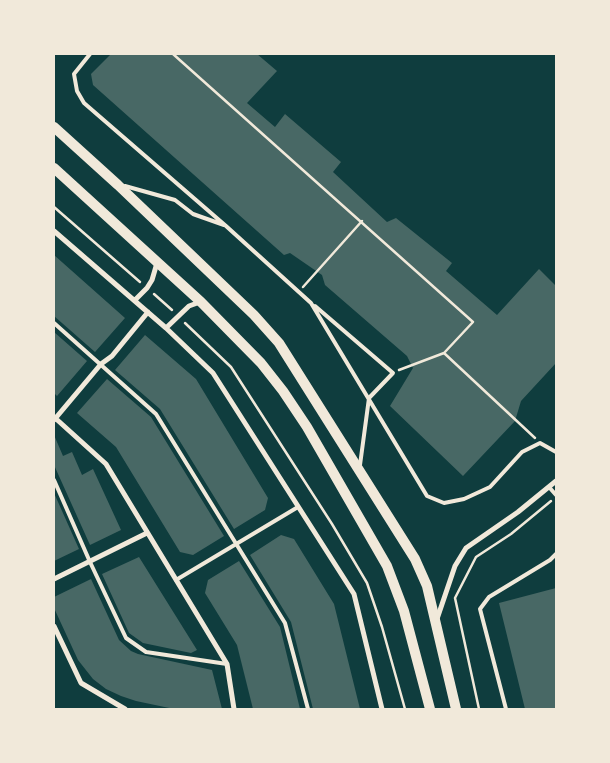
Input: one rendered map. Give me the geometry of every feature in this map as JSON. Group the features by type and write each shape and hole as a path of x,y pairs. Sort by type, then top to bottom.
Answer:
{"main road":[{"path":"54,127 118,185 254,315 279,343 415,559 427,586 456,709"},
{"path":"54,162 82,194"},
{"path":"54,168 201,302 261,363 283,391 307,427 387,566 404,611 430,709"}],"street":[{"path":"54,231 135,300 213,373 354,594 382,709"},
{"path":"135,300 152,280 157,262"},
{"path":"166,328 189,306 201,302"},
{"path":"148,312 112,356 101,364 54,419 106,464 227,664 234,709"},
{"path":"436,624 455,566 466,548 518,512 556,481"},
{"path":"54,579 147,533"},
{"path":"54,626 82,683 125,709"}],"lane":[{"path":"90,54 74,74 77,91 84,103 393,373 369,398 359,469"},
{"path":"118,185 176,200 193,214 226,226"},
{"path":"312,303 427,496 444,503 464,499 490,487 522,452 540,443 556,452"},
{"path":"54,323 156,414 285,623 308,709"},
{"path":"54,480 126,638 146,652 227,664"},
{"path":"549,487 556,495"},
{"path":"176,580 298,507"},
{"path":"506,709 480,609 489,597 550,560 556,554"}],"path":[{"path":"173,54 473,322 444,353 393,373"},
{"path":"299,292 362,221"},
{"path":"444,353 540,443"}],"building":[{"path":"111,54 257,54 277,71 247,103 275,127 285,114 341,162 333,172 387,222 396,218 452,263 446,271 497,315 539,269 556,286 556,363 521,401 515,421 463,476 390,406 413,368 407,356 325,285 322,275 290,253 284,255 93,85 91,74"},
{"path":"54,255 125,318 95,352 54,316"},
{"path":"54,332 87,361 57,396 54,393"},
{"path":"145,335 196,379 268,498 265,510 234,529 160,409 115,370"},
{"path":"107,379 151,417 224,536 193,555 180,552 116,447 77,413"},
{"path":"54,435 63,456 72,452 82,475 93,469 121,530 90,545 54,465"},
{"path":"54,493 79,549 54,561"},
{"path":"281,535 294,539 334,604 360,709 313,709 291,622 250,555"},
{"path":"139,557 197,650 191,653 143,643 129,633 102,574"},
{"path":"239,561 280,627 300,709 253,709 237,645 205,593 208,580"},
{"path":"91,579 119,640 131,651 138,654 212,670 222,709 174,709 136,701 106,689 93,679 78,660 54,608 54,597"},
{"path":"556,588 556,709 525,709 499,603"}]}
